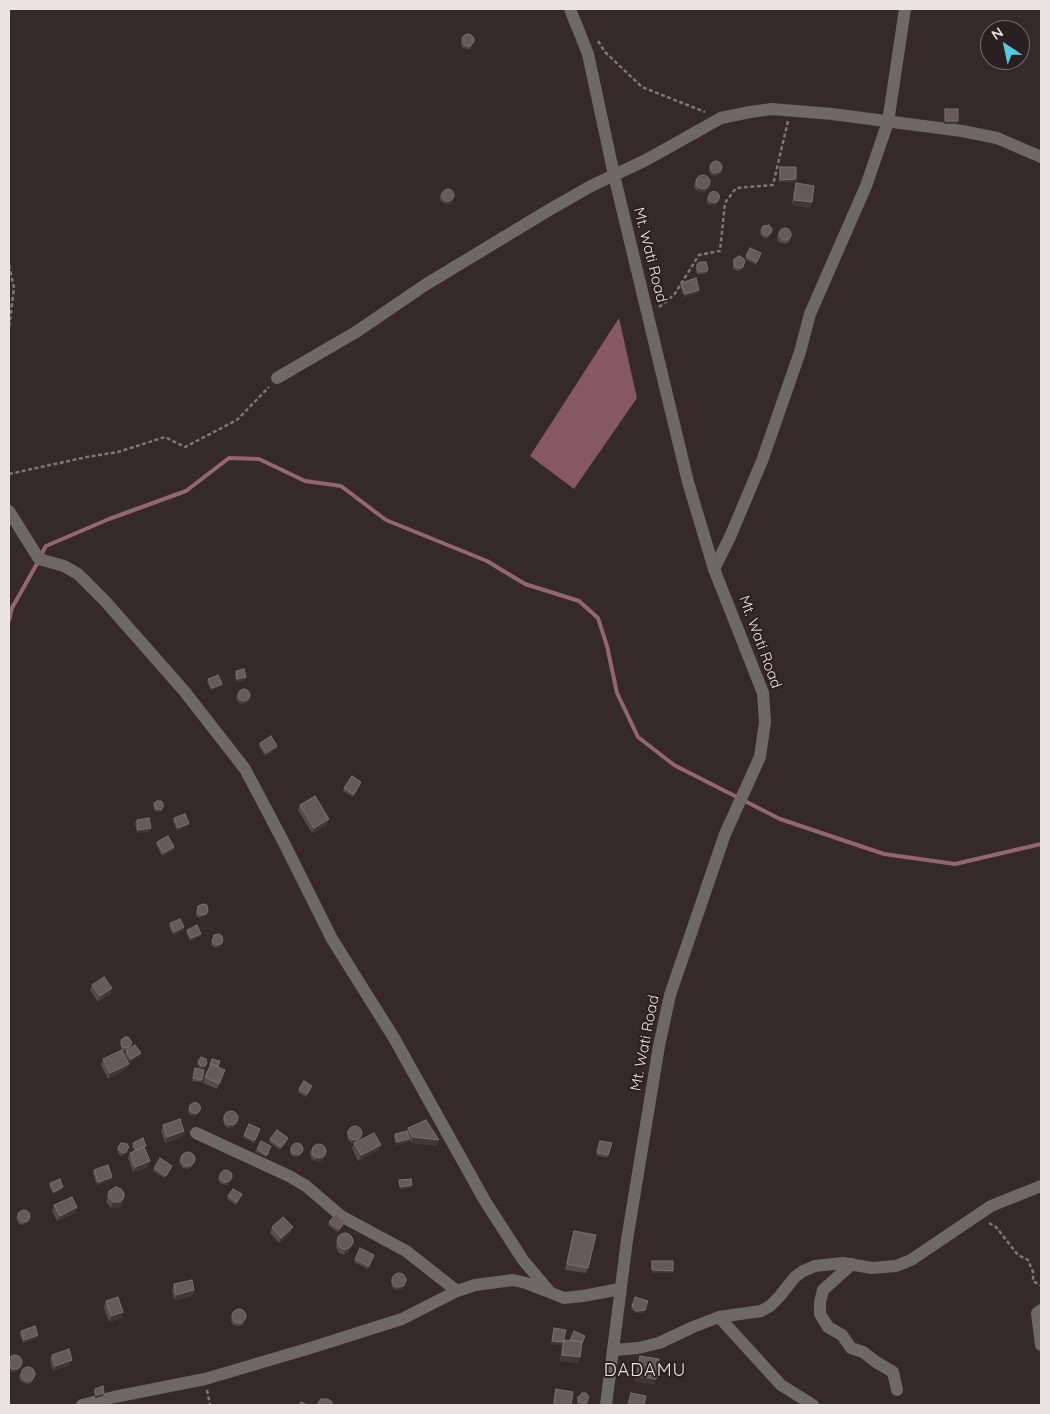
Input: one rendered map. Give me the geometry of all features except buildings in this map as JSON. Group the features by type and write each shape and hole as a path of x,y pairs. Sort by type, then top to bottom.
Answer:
{"street":[{"name":"Mt. Wati Road","path":"570,9 588,54 614,175 684,465 714,569 763,693 766,722 760,757 725,834 670,995 641,1149 620,1288 606,1405"},
{"path":"714,569 730,537 762,462 800,352 810,314 866,186 888,122 905,9"},
{"path":"277,378 356,332 425,285 574,195 646,160 721,118 765,110 790,110 962,131 997,138 1041,157"},
{"path":"9,511 39,559 64,566 78,574 105,601 185,692 245,769 324,924 394,1038 485,1202 517,1253 550,1292"},
{"path":"196,1133 298,1181 341,1216 406,1251 457,1291"},
{"path":"614,1350 638,1348 659,1343 693,1326 719,1317 761,1311 780,1297 803,1271 815,1266 852,1264 883,1268 904,1263 1001,1201 1041,1186"},
{"path":"852,1264 823,1290 820,1314 828,1327 842,1335 851,1348 863,1352 893,1372 897,1390"},
{"path":"82,1405 205,1379 308,1349 402,1319 457,1291 475,1285 513,1280 564,1298 620,1288"},
{"path":"1041,1310 1037,1313 1041,1345"},
{"path":"719,1317 781,1385 813,1405"}],"path":[{"path":"596,38 605,52 642,87 721,118"},
{"path":"648,315 674,295 699,254 720,251 725,203 736,188 773,185 790,110"},
{"path":"9,265 14,288 9,328"},
{"path":"9,474 118,452 165,437 185,447 236,420 277,378"},
{"path":"987,1209 988,1222 996,1227 1018,1254 1028,1260 1033,1272 1033,1281 1041,1286"}],"shaded area":[{"path":"619,318 637,398 574,489 530,456"}],"waterway":[{"path":"41,555 46,546 109,519 186,491 229,458 259,459 305,481 341,486 386,520 487,561 525,584 579,601 598,618 607,646 617,693 638,737 674,765 780,819 884,854 955,864 1041,844"},
{"path":"9,620 12,608 38,562"}],"district":[{"name":"DADAMU","path":"645,1371"}]}
